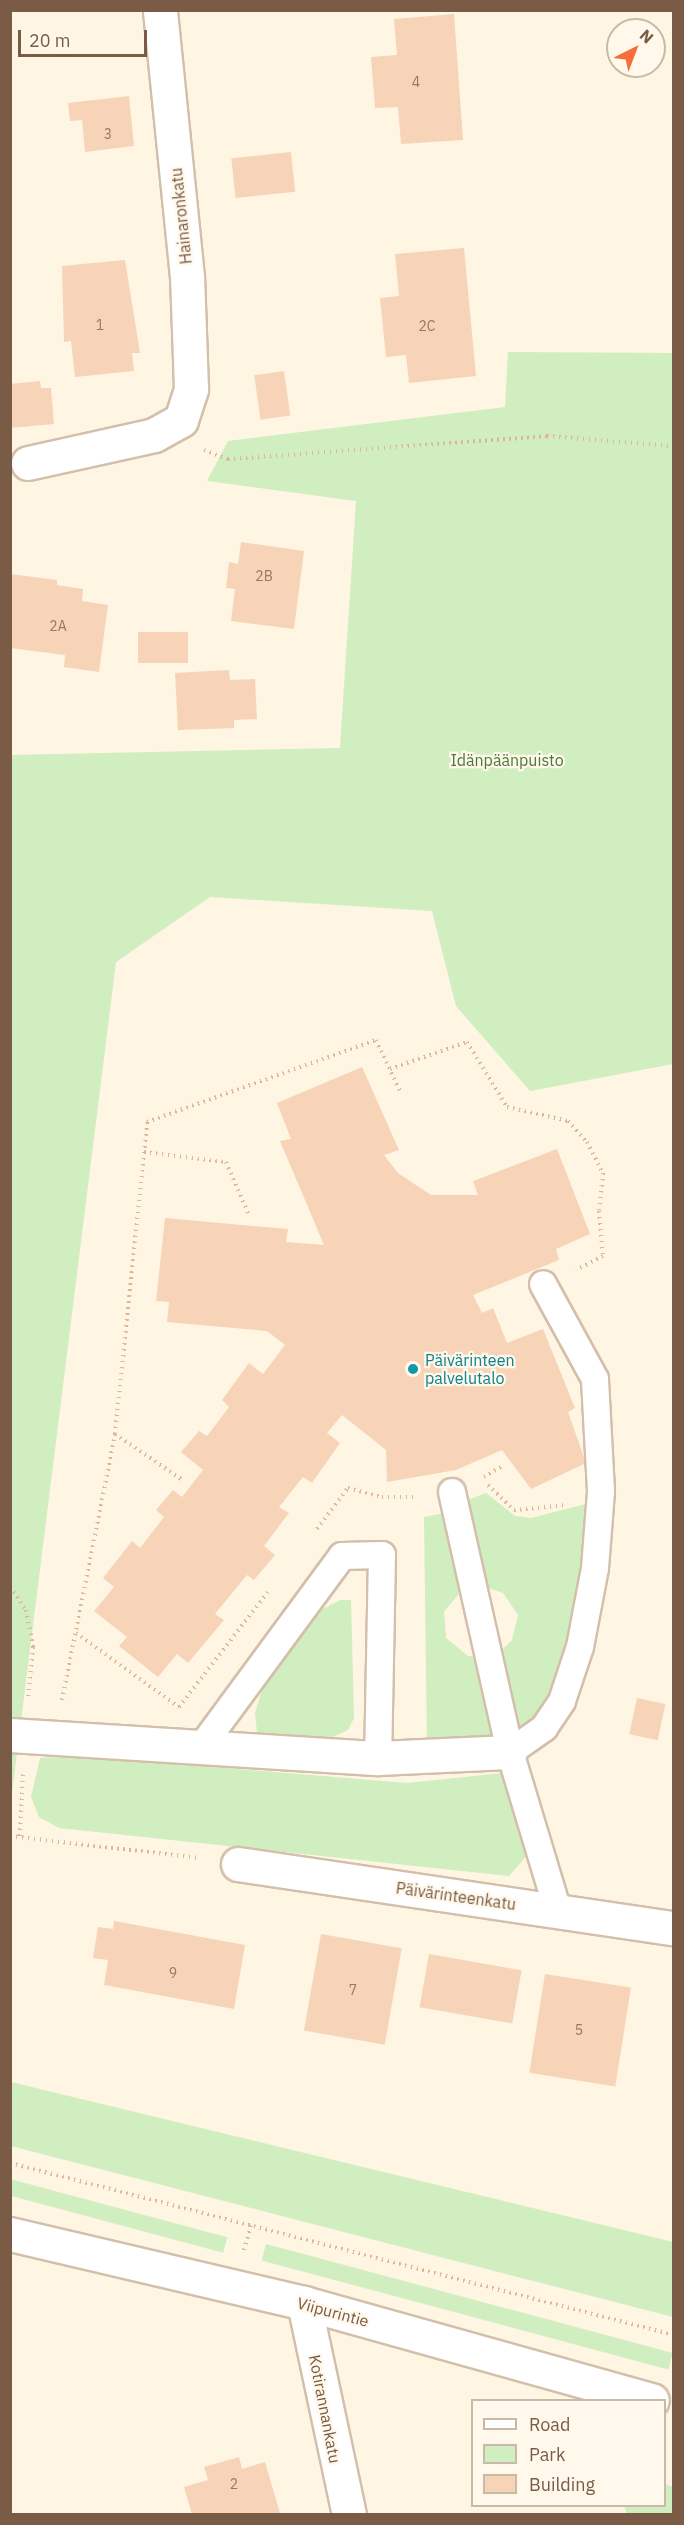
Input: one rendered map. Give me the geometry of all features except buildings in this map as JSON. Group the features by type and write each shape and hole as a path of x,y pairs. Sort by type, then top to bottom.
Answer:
{"street":[{"name":"Hainaronkatu","path":"160,10 188,277 191,389 181,420"},
{"path":"28,463 154,435 181,420"},
{"path":"10,1736 54,1736 378,1758 510,1752"},
{"name":"Päivärinteenkatu","path":"238,1864 674,1928"},
{"name":"Viipurintie","path":"10,2234 304,2303 648,2399"},
{"name":"Kotirannankatu","path":"304,2303 349,2514"}],"lane":[{"path":"510,1752 544,1728 562,1701 580,1647 595,1568 601,1491 595,1379 543,1284"},
{"path":"452,1492 510,1752 558,1911"},
{"path":"202,1746 342,1556 382,1555 378,1758"}],"path":[{"path":"181,420 202,448 228,459 547,436 674,446"},
{"path":"54,1736 116,1434 147,1122 376,1040 400,1091"},
{"path":"390,1069 467,1042 507,1107 568,1121 587,1142 603,1173 603,1256 543,1284"},
{"path":"144,1152 226,1162 249,1215"},
{"path":"116,1434 184,1481"},
{"path":"482,1478 506,1503 528,1512 557,1508 601,1491"},
{"path":"10,1836 238,1864"},
{"path":"10,2163 674,2335"}],"green space":[{"name":"Idänpäänpuisto","path":"508,352 673,353 673,1064 530,1091 456,1006 432,911 210,897 116,962 11,1801 11,755 340,748 356,501 207,481 228,441 505,407"},
{"path":"486,1493 515,1516 531,1518 586,1504 581,1576 563,1659 550,1696 524,1730 518,1730 500,1652 512,1640 518,1615 503,1593 483,1586 463,1502"},
{"path":"444,1513 462,1590 444,1612 446,1638 468,1656 481,1657 498,1740 427,1745 424,1517"},
{"path":"340,1600 351,1600 354,1718 348,1730 333,1737 257,1733 255,1713 264,1683 317,1612"},
{"path":"80,1756 407,1783 503,1773 529,1853 509,1876 59,1828 39,1817 31,1797 40,1758"},
{"path":"11,2082 673,2242 673,2317 11,2146"},
{"path":"10,2179 227,2237 223,2253 10,2196"},
{"path":"266,2244 673,2353 668,2369 262,2260"},
{"path":"666,2484 673,2487 673,2514 627,2514 624,2507 666,2507"}],"place":[{"name":"Päivärinteen palvelutalo","path":"413,1369"}]}
